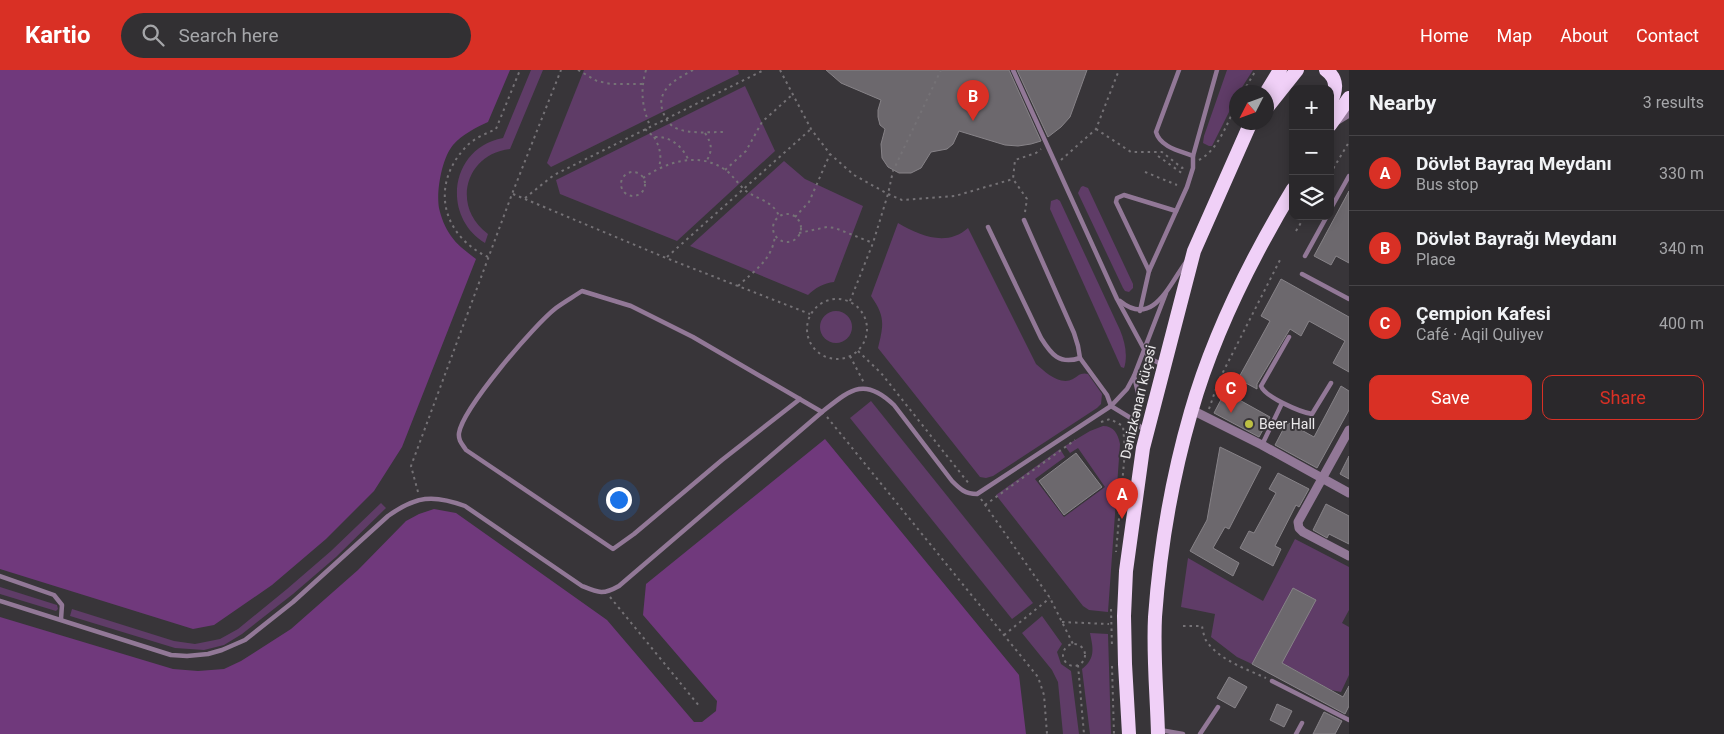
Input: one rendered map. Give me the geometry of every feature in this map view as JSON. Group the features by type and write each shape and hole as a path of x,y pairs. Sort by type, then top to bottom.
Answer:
{"highway":[{"path":"1271,85 1280,70"},
{"path":"1274,99 1297,70"},
{"path":"1326,70 1335,80 1336,89 1334,94"},
{"path":"1334,119 1349,98"},
{"name":"Dənizkənarı küçəsi","path":"1128,734 1124,616 1126,571 1136,488 1146,432 1194,251 1247,130"},
{"path":"1242,140 1250,130"},
{"path":"1158,732 1155,618 1166,526 1182,446 1192,410 1231,308 1289,194"}],"street":[{"path":"1334,122 1349,113"},
{"path":"1192,410 1262,445 1349,493"},
{"path":"1349,430 1298,522 1299,528 1303,532 1349,556"}],"lane":[{"path":"1013,70 1117,298 1150,358 1163,366"},
{"path":"1179,70 1156,132 1158,139 1168,147 1193,156"},
{"path":"1140,311 1149,271 1187,187 1193,156 1217,70"},
{"path":"1334,203 1349,176"},
{"path":"1149,271 1116,202 1120,195 1124,195 1176,211"},
{"path":"1024,220 1074,333 1080,358 1107,395 1112,406 1146,432"},
{"path":"1304,256 1325,220"},
{"path":"988,227 1041,338 1050,352 1056,357 1072,361 1080,358"},
{"path":"0,601 172,655 187,656 222,650 244,640 293,602 388,516 401,507 420,500 435,498 448,499 465,506 582,586 594,591 607,593 619,586 822,412 852,391 864,387 875,390 885,396 894,405 960,489 969,494 977,494 1112,406 1127,389 1134,376 1166,293 1194,251"},
{"path":"1302,274 1349,299"},
{"path":"800,400 722,460 641,529 613,549 466,450 460,442 458,435 462,424 496,373 556,309 582,292 630,306 675,328 723,353 822,412"},
{"path":"1117,298 1131,309 1140,311 1152,306 1166,293"},
{"path":"1289,337 1261,386 1264,392 1282,402 1312,414 1332,384"},
{"path":"1134,376 1139,397 1135,422"},
{"path":"1262,445 1282,402"},
{"path":"0,576 54,595 62,605 61,619"},
{"path":"1272,681 1349,720"},
{"path":"1200,734 1218,707"},
{"path":"1296,734 1302,723"},
{"path":"1158,732 1183,734"}],"path":[{"path":"488,257 472,248 458,234 448,217 445,191 451,169 463,150 473,141 496,129 520,70"},
{"path":"420,500 411,466 488,257 561,70"},
{"path":"578,70 597,81 611,84 642,84"},
{"path":"646,70 641,96 643,108 651,127"},
{"path":"693,70 680,76 661,96 661,107 666,119 672,126 690,132 724,132"},
{"path":"524,199 554,175 764,70"},
{"path":"780,70 810,129 830,154 854,175 888,194 902,200 955,196 1013,179"},
{"path":"850,301 873,243 893,171 941,70"},
{"path":"1060,161 1096,129 1119,70"},
{"path":"1247,85 1256,70"},
{"path":"725,170 746,151 762,122 792,94"},
{"path":"645,129 654,137 661,153 658,168"},
{"path":"666,258 810,129"},
{"path":"706,133 712,147 711,154 706,162"},
{"path":"654,137 662,136 670,139 678,145 688,160"},
{"path":"1334,167 1349,142"},
{"path":"1024,220 1027,199 1013,179 1015,160 1036,153"},
{"path":"795,217 810,202 830,154"},
{"path":"1158,156 1183,174"},
{"path":"643,178 658,168 675,162 688,160 706,162 725,170 744,189 770,203 779,216"},
{"path":"629,172 637,172 643,178 645,186 640,193 633,196 622,190 622,178 629,172"},
{"path":"1145,172 1177,185"},
{"path":"512,194 666,258 810,314"},
{"path":"738,286 770,254 774,246 775,236 773,223 779,216 787,214 795,217 800,224 800,233 795,240 786,242 775,236"},
{"path":"1296,230 1302,220"},
{"path":"800,233 827,227 835,228 873,243"},
{"path":"1206,418 1219,380 1281,258"},
{"path":"832,298 850,301 862,312 868,328 863,344 858,351 841,359 831,359 822,355 809,342 806,332 810,314 816,306 832,298"},
{"path":"858,351 881,373 985,504 1050,598 1073,644"},
{"path":"850,356 864,382 864,387"},
{"path":"822,412 1038,677 1044,695 1047,734"},
{"path":"1095,425 1110,418 1123,426 1124,451 1115,556"},
{"path":"985,504 1080,436"},
{"path":"607,593 700,707"},
{"path":"1004,635 1050,598"},
{"path":"1112,608 1112,655"},
{"path":"1062,622 1109,624"},
{"path":"1183,626 1202,626 1206,641 1228,660 1272,681"},
{"path":"1073,644 1079,646 1084,654 1083,660 1078,665 1068,664 1063,658 1064,650 1073,644"},
{"path":"1078,665 1084,734"},
{"path":"1112,665 1114,734"}],"shaded area":[{"path":"0,70 510,70 488,122 457,141 449,151 443,166 438,193 442,219 454,240 476,259 402,447 374,491 326,539 272,585 214,625 193,629 0,569"},
{"path":"531,70 543,70 510,149 495,153 482,161 468,183 467,197 470,210 476,223 488,234 485,243 471,231 462,217 457,201 458,184 462,168 472,155 485,144 503,138"},
{"path":"584,70 738,70 739,74 551,167 547,163"},
{"path":"1227,70 1253,70 1243,85 1229,85 1229,112 1212,146 1203,143"},
{"path":"745,86 775,151 677,241 560,194 556,180"},
{"path":"784,161 805,179 863,206 834,282 820,286 808,295 690,246"},
{"path":"1083,186 1088,188 1133,284 1133,288 1129,292 1123,288 1078,193"},
{"path":"1057,199 1060,201 1120,330 1125,349 1126,359 1124,368 1121,367 1050,209 1051,201"},
{"path":"898,223 915,232 933,238 951,237 960,234 968,228 1036,364 1053,377 1063,381 1068,381 1081,374 1088,374 1102,394 1101,404 993,476 980,477 878,348 882,320 879,309 871,296"},
{"path":"836,311 847,316 852,327 847,338 836,343 825,338 820,327 825,316"},
{"path":"871,401 1033,603 1012,619 850,418"},
{"path":"1103,426 1110,427 1115,431 1120,444 1108,612 1089,610 1083,606 996,495 1060,449 1065,457 1035,479 1064,517 1105,487 1078,448 1070,453 1065,446 1090,431"},
{"path":"825,439 1019,675 1026,734 0,734 0,617 173,669 198,671 224,669 241,661 291,629 358,570 406,521 434,509 456,513 607,620 694,722 702,722 716,711 717,701 643,615 646,584"},
{"path":"381,503 386,508 336,557 293,594 242,634 224,645 204,650 175,648 70,616 72,609 174,641 195,644 220,639 238,629 287,589 331,551"},
{"path":"1295,539 1349,567 1349,610 1342,623 1349,627 1349,675 1341,692 1331,690 1282,663 1293,588 1252,664 1237,657 1211,637 1215,614 1181,607 1188,558 1263,601"},
{"path":"0,587 57,605 58,609 56,611 0,594"},
{"path":"1042,616 1062,644 1057,652 1061,664 1071,671 1079,734 1063,734 1058,682 1052,670 1022,633"},
{"path":"1090,633 1108,634 1111,734 1090,734 1082,669 1090,661 1091,657"}],"building":[{"path":"826,70 1009,70 1041,141 1018,146 1005,145 959,131 953,144 947,149 931,152 921,168 911,173 899,173 888,167 882,158 881,144 885,129 880,125 878,117 881,100 841,83"},
{"path":"1017,70 1087,70 1070,117 1048,137"},
{"path":"1349,191 1349,263 1336,256 1331,265 1314,256"},
{"path":"1281,279 1349,317 1349,372 1333,363 1345,341 1309,321 1301,336 1290,329 1257,384 1257,389 1238,379 1270,321 1261,316"},
{"path":"1341,386 1349,391 1349,410 1317,468 1275,445 1287,422 1314,437"},
{"path":"1225,392 1270,417 1259,437 1214,413"},
{"path":"1220,447 1261,467 1229,529 1225,527 1213,548 1239,563 1233,576 1190,551 1207,520"},
{"path":"1076,453 1102,487 1064,515 1039,481"},
{"path":"1349,456 1349,479 1340,474"},
{"path":"1278,473 1309,489 1299,507 1296,505 1275,546 1281,549 1273,566 1240,548 1249,531 1254,533 1276,493 1269,489"},
{"path":"1326,504 1349,516 1349,544 1329,534 1327,538 1313,530"},
{"path":"1293,588 1316,600 1282,663 1343,697 1349,686 1349,706 1345,714 1252,664"},
{"path":"1229,677 1247,687 1235,708 1217,698"},
{"path":"1277,704 1292,711 1284,727 1270,720"},
{"path":"1324,712 1342,721 1335,734 1313,734"}],"place":[{"name":"Dövlət Bayrağı Meydanı","path":"973,121"},
{"name":"Çempion Kafesi","path":"1231,413"},
{"name":"Beer Hall","path":"1249,424"},
{"name":"Dövlət Bayraq Meydanı","path":"1122,519"}]}
